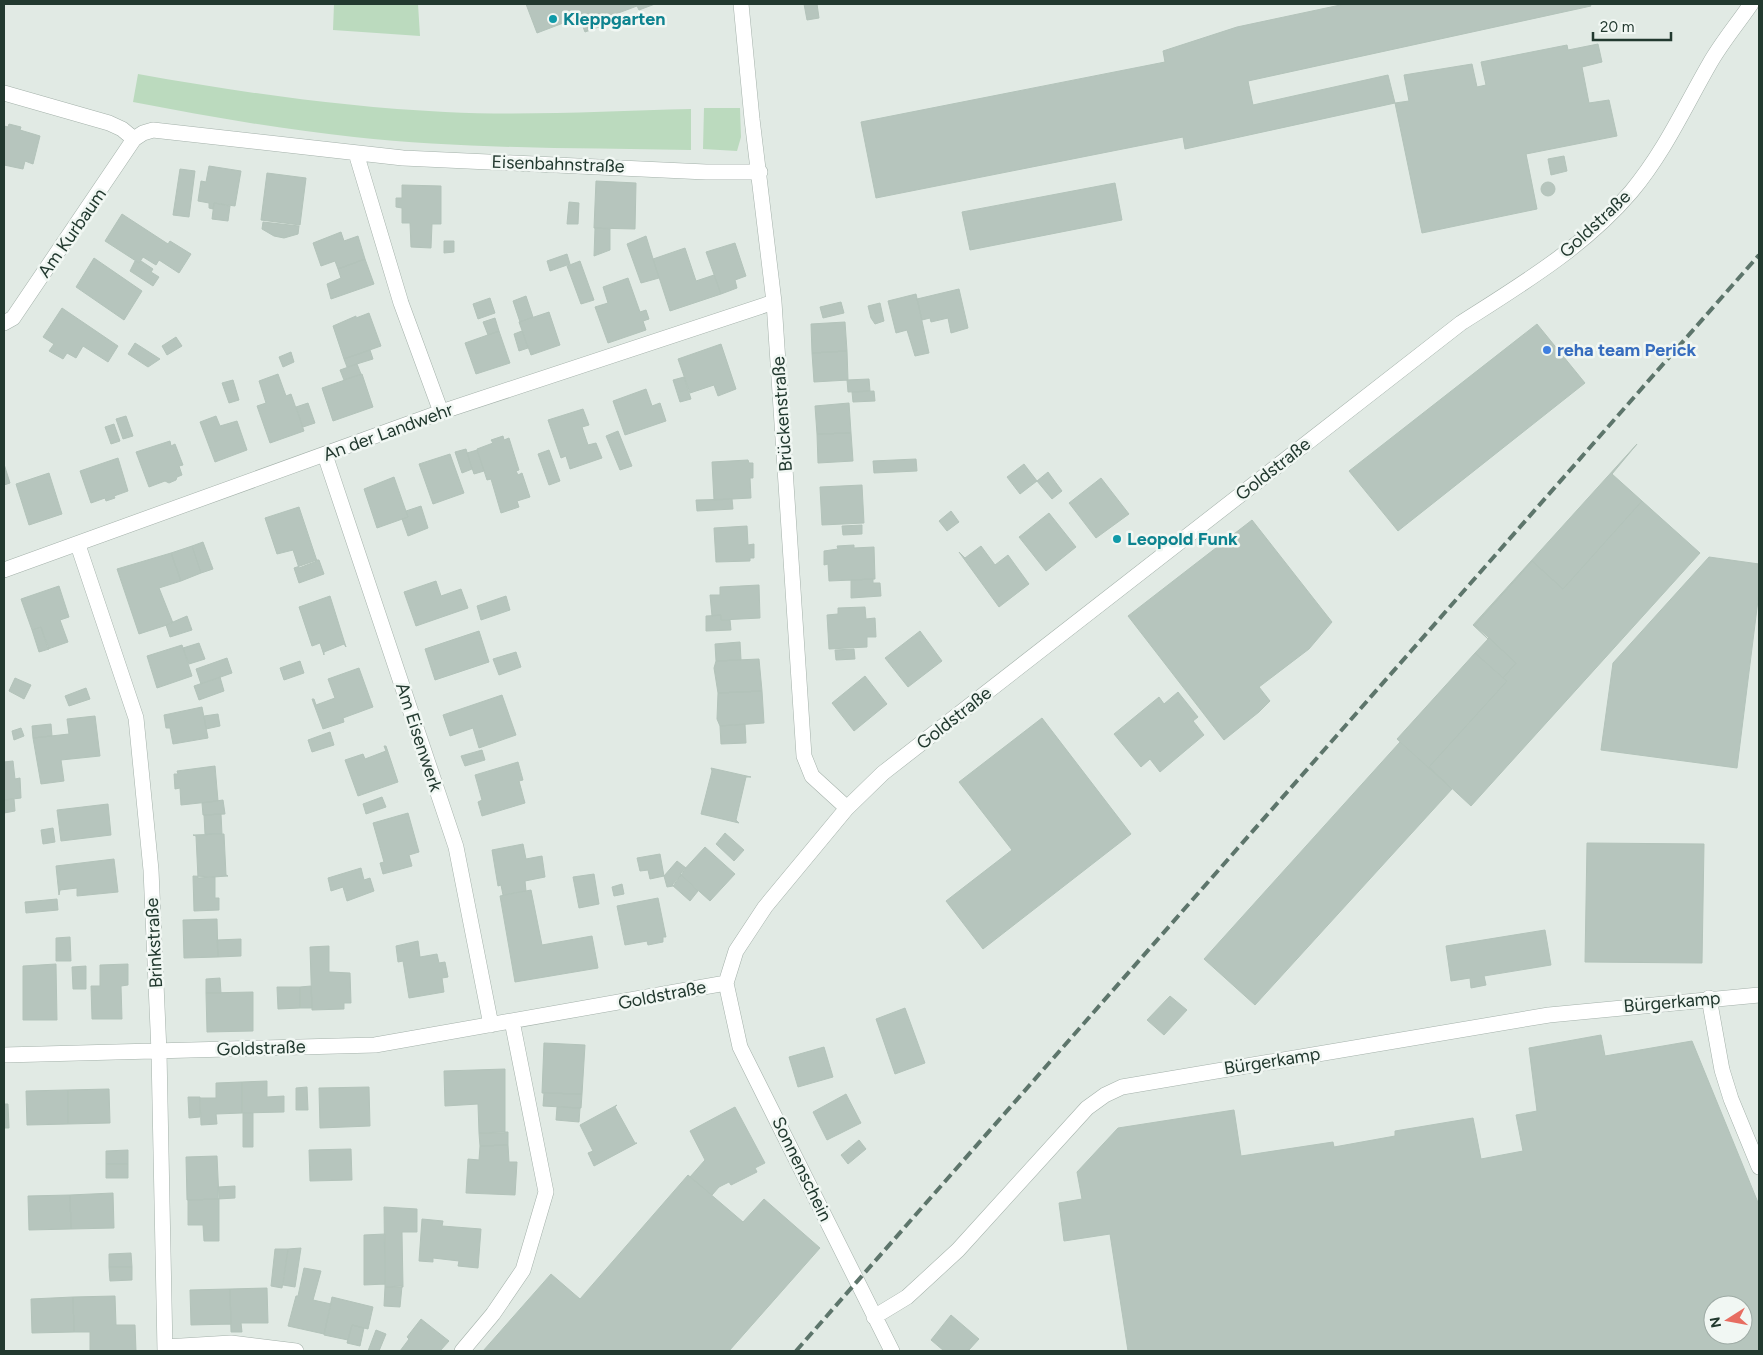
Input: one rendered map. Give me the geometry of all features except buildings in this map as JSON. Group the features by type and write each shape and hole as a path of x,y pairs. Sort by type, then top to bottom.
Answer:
{"street":[{"name":"Brückenstraße","path":"741,4 752,119 760,172 774,302 804,756 812,776 847,808"},
{"name":"Goldstraße","path":"4,1055 374,1045 726,983 736,951 765,907 847,808 883,773 1461,323 1549,266 1592,233 1631,192 1656,158 1683,117 1711,62 1751,4"},
{"path":"4,93 109,123 122,129 134,139"},
{"name":"Eisenbahnstraße","path":"134,139 143,133 153,130 403,158 714,172 760,172"},
{"name":"Am Kurbaum","path":"4,323 14,318 134,139"},
{"path":"356,153 401,303 441,412"},
{"name":"An der Landwehr","path":"4,570 78,545 441,412 774,302"},
{"name":"Am Eisenwerk","path":"325,455 456,847 491,1025"},
{"name":"Brinkstraße","path":"78,545 136,718 151,870 159,1052 165,1349"},
{"name":"Sonnenschein","path":"726,983 740,1047 892,1351"},
{"name":"Bürgerkamp","path":"874,1317 907,1297 927,1279 958,1250 1088,1108 1105,1095 1122,1087 1549,1015 1709,998 1759,995"},
{"path":"1709,998 1722,1070 1731,1099 1759,1167"},
{"path":"462,1351 493,1314 524,1270 546,1192 512,1021"},
{"path":"165,1349 231,1344 296,1351"}],"green space":[{"path":"334,4 418,4 420,36 333,30"},
{"path":"138,74 291,98 406,110 568,113 691,109 691,150 438,144 298,130 133,102"},
{"path":"704,108 740,108 741,137 737,151 703,149"}],"railway":[{"path":"796,1351 1759,255"}],"place":[{"name":"Kleppgarten","path":"553,19"},
{"name":"reha team Perick","path":"1547,350"},
{"name":"Leopold Funk","path":"1117,539"}]}
